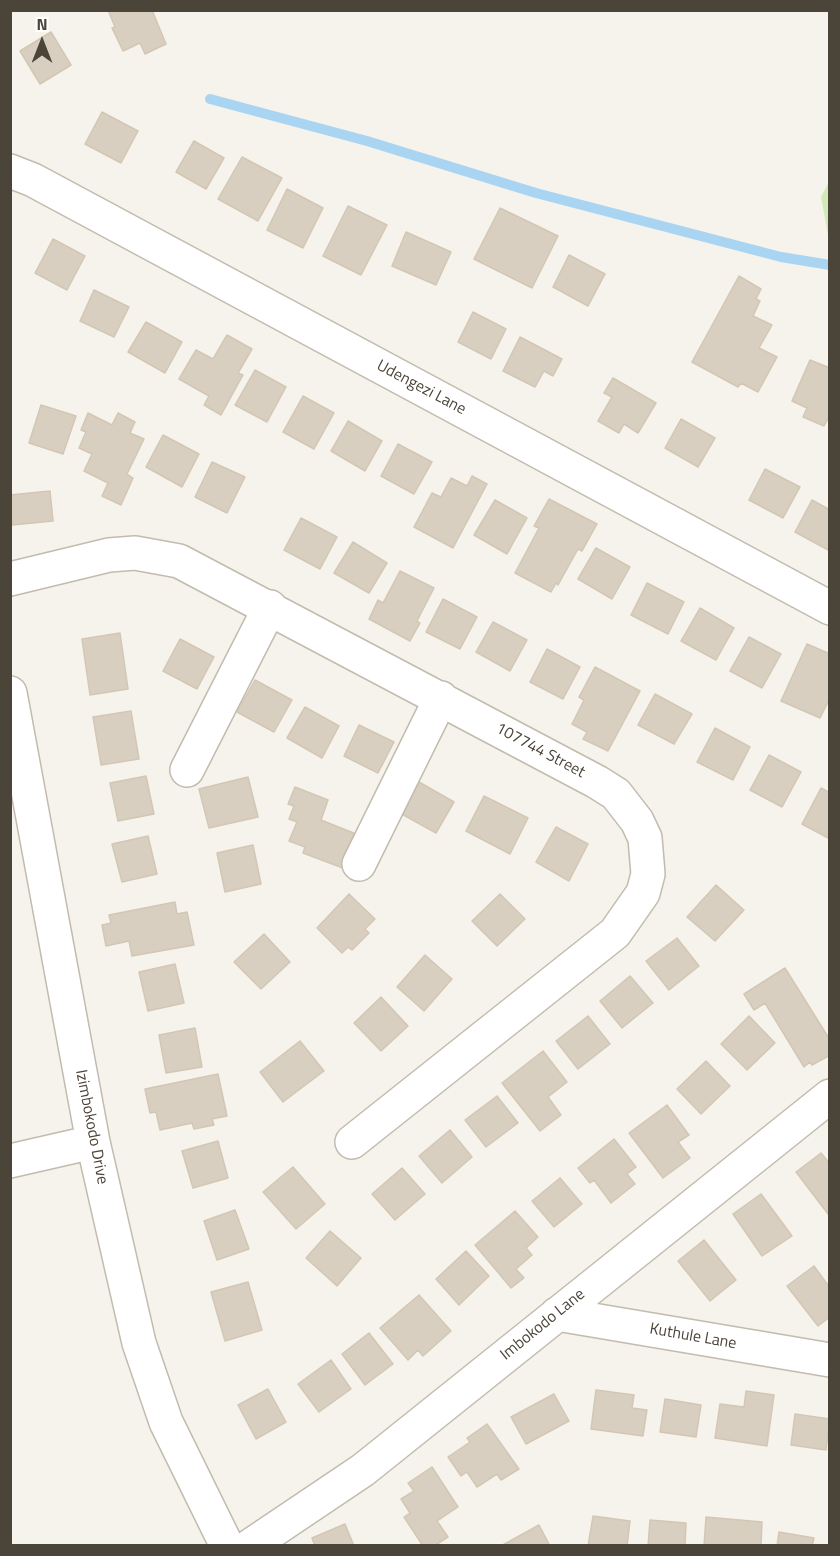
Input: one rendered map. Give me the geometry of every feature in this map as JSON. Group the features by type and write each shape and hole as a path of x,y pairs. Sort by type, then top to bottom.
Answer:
{"street":[{"name":"Udengezi Lane","path":"10,171 44,185 830,608"},
{"name":"107744 Street","path":"10,579 109,555 135,553 159,555 198,568 616,794 633,815 645,838 648,874 643,893 615,933 352,1142"},
{"path":"187,770 270,607"},
{"name":"Izimbokodo Drive","path":"10,693 93,1142 140,1343 166,1422 227,1545"},
{"path":"359,864 441,698"},
{"name":"Imbokodo Lane","path":"250,1545 363,1470 830,1096"},
{"path":"10,1161 93,1142"},
{"name":"Kuthule Lane","path":"557,1314 830,1360"}],"green space":[{"path":"829,182 829,240 821,197"}],"building":[{"path":"108,10 152,10 166,44 145,54 140,43 123,51 112,28 115,27"},
{"path":"51,32 71,65 40,84 20,51"},
{"path":"102,112 138,131 121,163 85,144"},
{"path":"194,141 224,158 206,189 176,172"},
{"path":"242,157 282,178 258,221 218,199"},
{"path":"287,189 323,208 303,248 267,230"},
{"path":"348,206 387,225 361,275 323,256"},
{"path":"500,208 558,236 532,288 474,259"},
{"path":"406,232 451,252 436,285 392,266"},
{"path":"53,239 85,256 67,290 35,273"},
{"path":"569,255 605,274 588,306 553,287"},
{"path":"739,276 761,289 756,299 760,301 753,316 772,325 759,348 777,357 758,392 741,383 738,387 692,362"},
{"path":"94,290 129,307 114,337 80,321"},
{"path":"473,312 506,329 491,359 458,342"},
{"path":"146,322 182,342 165,373 128,352"},
{"path":"227,335 252,349 238,373 243,375 221,415 204,405 209,396 179,379 196,350 213,359"},
{"path":"520,337 562,359 553,376 544,371 535,387 503,371"},
{"path":"810,360 830,368 830,415 824,426 803,417 807,408 792,401"},
{"path":"255,370 286,387 267,422 235,405"},
{"path":"613,378 656,403 638,433 624,424 619,433 598,421 612,397 604,393"},
{"path":"303,396 334,413 314,449 283,432"},
{"path":"41,405 76,416 63,454 29,443"},
{"path":"88,413 112,425 118,413 135,422 130,433 144,439 127,474 133,478 121,505 102,496 108,483 84,471 92,454 79,448 86,432 81,430"},
{"path":"681,419 715,438 698,467 665,448"},
{"path":"348,421 382,441 365,471 331,451"},
{"path":"163,435 199,454 182,487 146,467"},
{"path":"398,444 432,462 414,494 381,476"},
{"path":"212,462 245,477 227,513 195,497"},
{"path":"765,469 800,487 783,518 749,500"},
{"path":"472,476 487,484 453,548 414,527 432,493 441,497 451,478 467,486"},
{"path":"50,491 53,521 12,525 10,495"},
{"path":"549,499 597,524 582,551 578,549 558,585 556,583 551,592 515,573 539,528 534,526"},
{"path":"495,500 527,518 507,554 474,535"},
{"path":"812,500 830,510 830,551 795,532"},
{"path":"301,518 337,537 320,569 284,550"},
{"path":"353,542 387,563 369,593 334,573"},
{"path":"596,548 630,567 612,599 578,579"},
{"path":"400,571 434,588 417,621 420,623 410,641 369,619 378,600 383,603"},
{"path":"647,583 684,602 668,634 631,615"},
{"path":"443,599 477,617 460,649 426,632"},
{"path":"700,608 734,628 716,660 681,641"},
{"path":"493,622 527,640 510,671 476,652"},
{"path":"120,633 128,689 90,695 82,639"},
{"path":"749,637 781,654 762,688 730,671"},
{"path":"180,639 214,657 197,689 163,671"},
{"path":"807,644 830,654 830,698 820,718 781,701"},
{"path":"547,649 580,667 563,699 530,682"},
{"path":"595,667 640,691 608,751 583,739 587,732 572,724 584,700 579,697"},
{"path":"255,680 292,700 274,732 237,712"},
{"path":"655,694 692,714 674,744 638,725"},
{"path":"305,707 339,726 322,758 287,738"},
{"path":"131,711 139,759 101,765 93,717"},
{"path":"359,725 394,742 378,773 344,756"},
{"path":"715,728 750,747 733,780 697,762"},
{"path":"769,755 801,772 782,807 750,790"},
{"path":"146,776 154,814 118,821 110,783"},
{"path":"248,777 258,817 209,828 199,789"},
{"path":"419,782 454,802 436,833 400,813"},
{"path":"295,787 328,800 321,820 361,836 348,870 303,853 305,847 289,841 297,822 289,819 294,806 288,804"},
{"path":"821,788 830,793 830,839 802,824"},
{"path":"484,796 528,818 510,854 466,831"},
{"path":"556,827 588,844 569,881 536,862"},
{"path":"148,836 157,874 122,882 112,844"},
{"path":"253,845 261,884 225,892 217,853"},
{"path":"716,885 744,910 715,941 687,917"},
{"path":"349,894 375,919 365,929 369,933 352,950 348,947 342,953 317,928"},
{"path":"500,894 525,919 497,946 472,921"},
{"path":"175,902 177,914 187,912 194,945 132,956 129,941 106,946 102,925 111,923 109,915"},
{"path":"264,934 290,962 261,989 234,962"},
{"path":"677,938 699,966 669,990 646,961"},
{"path":"425,955 452,979 424,1011 397,987"},
{"path":"175,964 184,1003 148,1011 139,972"},
{"path":"785,968 830,1040 830,1055 812,1065 810,1062 804,1067 765,1003 754,1010 744,994"},
{"path":"630,976 653,1003 622,1028 600,1001"},
{"path":"381,997 408,1026 381,1051 354,1023"},
{"path":"588,1016 610,1044 578,1069 556,1041"},
{"path":"749,1016 775,1043 747,1070 721,1044"},
{"path":"195,1028 202,1067 166,1073 159,1035"},
{"path":"300,1041 324,1071 283,1102 260,1072"},
{"path":"543,1051 567,1082 548,1097 561,1115 540,1131 502,1083"},
{"path":"706,1061 730,1086 701,1114 677,1089"},
{"path":"218,1074 227,1116 212,1119 214,1125 194,1129 192,1123 160,1130 156,1112 150,1113 145,1089"},
{"path":"497,1096 518,1123 486,1147 465,1120"},
{"path":"667,1105 689,1135 678,1142 690,1158 663,1178 629,1133"},
{"path":"450,1130 472,1157 442,1183 419,1156"},
{"path":"614,1139 636,1167 627,1174 635,1184 611,1203 594,1180 590,1183 578,1168"},
{"path":"218,1141 228,1178 193,1188 182,1151"},
{"path":"821,1153 830,1164 828,1214 796,1172"},
{"path":"293,1167 325,1204 296,1229 263,1192"},
{"path":"402,1168 425,1194 395,1220 372,1194"},
{"path":"560,1178 582,1204 554,1227 532,1201"},
{"path":"761,1194 792,1236 762,1256 733,1214"},
{"path":"235,1210 249,1249 217,1260 204,1221"},
{"path":"515,1211 538,1237 526,1248 532,1255 516,1269 524,1278 511,1288 475,1245"},
{"path":"330,1231 361,1258 337,1286 306,1258"},
{"path":"704,1240 736,1280 710,1301 678,1261"},
{"path":"466,1251 489,1276 459,1305 436,1279"},
{"path":"814,1266 830,1288 830,1317 818,1326 787,1286"},
{"path":"248,1282 262,1330 225,1341 211,1292"},
{"path":"419,1295 451,1331 423,1356 418,1350 408,1360 380,1328"},
{"path":"369,1333 393,1364 365,1385 342,1354"},
{"path":"331,1360 351,1389 319,1412 298,1384"},
{"path":"268,1389 286,1422 256,1439 238,1405"},
{"path":"596,1390 634,1395 632,1408 647,1410 643,1436 591,1429"},
{"path":"746,1391 774,1395 767,1446 715,1438 720,1404 744,1407"},
{"path":"554,1394 569,1421 526,1444 511,1417"},
{"path":"665,1399 701,1405 696,1437 660,1432"},
{"path":"795,1414 830,1419 826,1450 791,1445"},
{"path":"487,1424 519,1469 501,1480 497,1474 477,1487 467,1472 461,1476 448,1457 470,1442 467,1438"},
{"path":"432,1467 458,1507 437,1521 448,1537 434,1546 423,1546 404,1517 410,1513 401,1499 414,1491 408,1483"},
{"path":"593,1516 630,1521 627,1546 588,1546"},
{"path":"706,1517 762,1522 761,1546 704,1546"},
{"path":"650,1520 686,1523 685,1546 648,1546"},
{"path":"345,1524 354,1546 315,1546 312,1538"},
{"path":"539,1525 550,1546 501,1546"},
{"path":"779,1532 814,1538 812,1546 777,1546"}],"waterway":[{"path":"210,99 367,141 536,193 781,257 830,265"}]}
